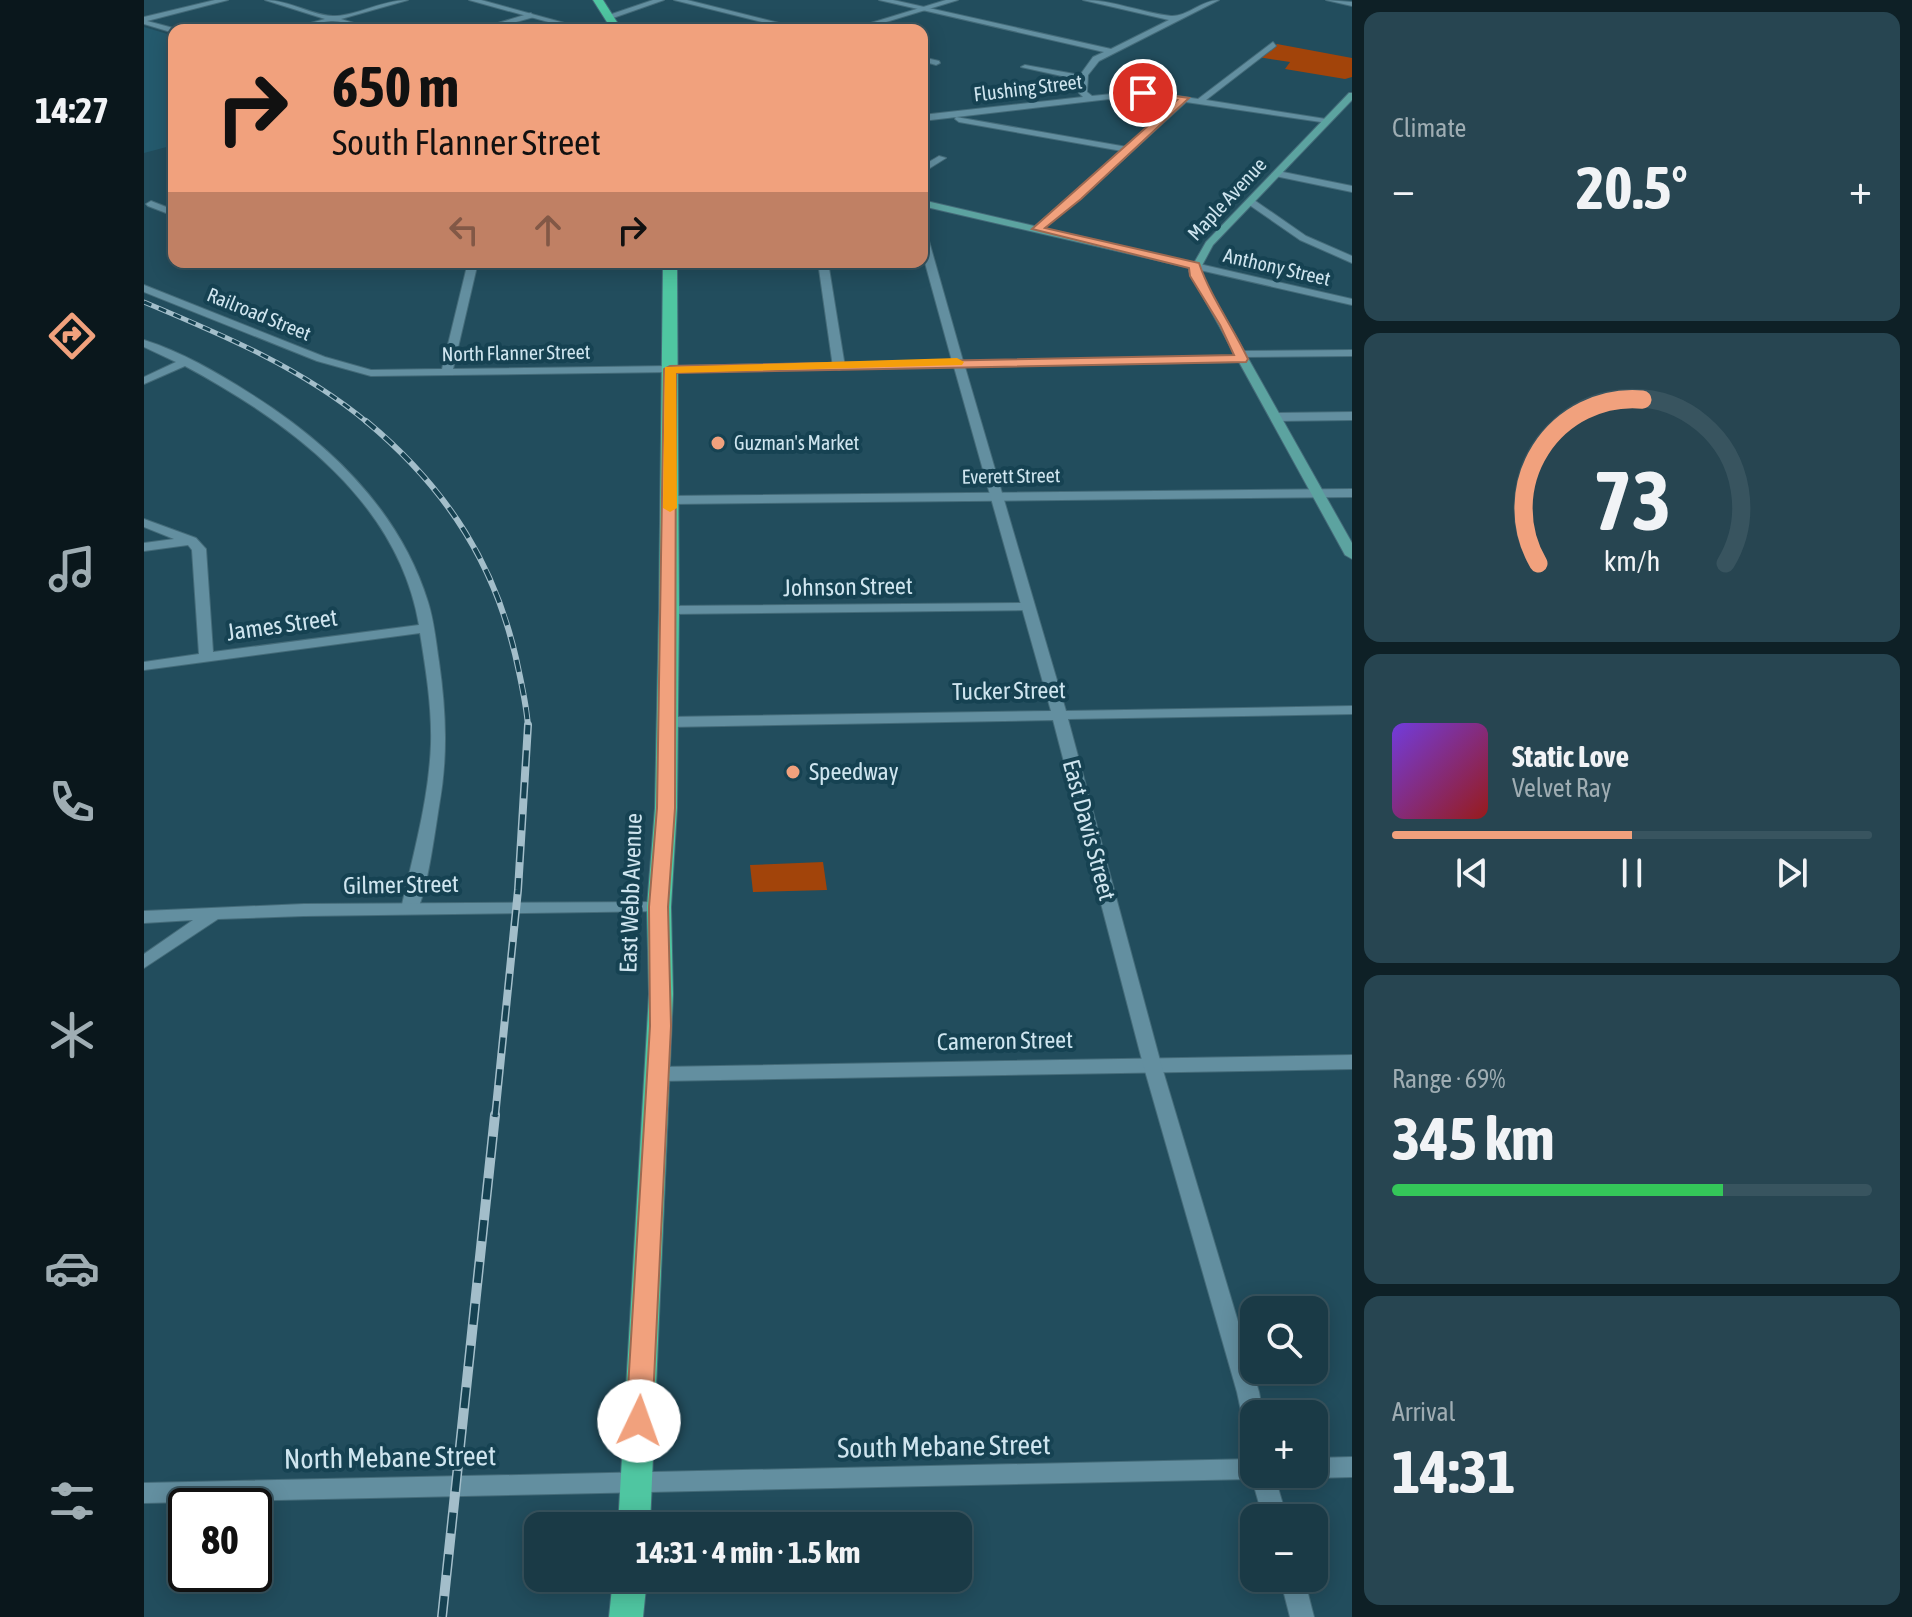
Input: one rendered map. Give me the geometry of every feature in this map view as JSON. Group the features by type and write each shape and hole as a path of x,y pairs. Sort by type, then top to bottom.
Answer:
{"highway":[{"path":"598,0 614,24"},
{"name":"East Webb Avenue","path":"635,1512 659,1074 659,907 668,722 670,268"},
{"path":"626,1617 629,1592"}],"main road":[{"name":"Maple Avenue","path":"1350,100 1209,244 1195,266 1196,276 1352,555"},
{"path":"928,205 1195,266"}],"street":[{"path":"144,20 224,0"},
{"path":"269,0 354,24"},
{"path":"313,24 404,0"},
{"path":"473,0 564,24"},
{"path":"610,16 660,0"},
{"path":"678,0 778,24"},
{"path":"883,0 1110,51"},
{"path":"872,24 954,0"},
{"path":"1087,0 1176,19"},
{"path":"1090,99 1083,93 1083,78 1090,65 1110,51 1215,0"},
{"path":"1330,0 1352,4"},
{"path":"500,24 531,15"},
{"path":"144,20 168,29"},
{"path":"1201,100 1273,44"},
{"path":"928,61 936,63"},
{"path":"1025,67 1083,78"},
{"name":"Flushing Street","path":"928,116 1143,93 1328,120"},
{"path":"1037,229 1185,98"},
{"path":"945,116 1129,150"},
{"path":"928,166 942,158"},
{"path":"1278,174 1352,189"},
{"path":"1251,202 1303,238 1352,260"},
{"path":"151,204 168,211"},
{"path":"144,215 163,209"},
{"name":"East Davis Street","path":"928,256 1248,1400"},
{"name":"Anthony Street","path":"1195,266 1352,302"},
{"path":"447,371 472,268"},
{"path":"824,268 839,367"},
{"name":"Railroad Street","path":"144,288 321,359 362,371"},
{"path":"144,343 188,361 292,425 338,467 383,521 420,598 438,700 438,757 410,909"},
{"name":"North Flanner Street","path":"362,371 839,367 1352,353"},
{"path":"144,381 188,361"},
{"path":"1276,417 1352,416"},
{"name":"Everett Street","path":"670,500 1352,493"},
{"path":"144,523 191,541 199,549 206,657"},
{"path":"144,547 191,541"},
{"name":"Johnson Street","path":"669,610 1027,607"},
{"name":"James Street","path":"144,666 426,628"},
{"name":"Tucker Street","path":"668,722 1352,710"},
{"name":"Gilmer Street","path":"144,917 410,909 659,907"},
{"path":"144,962 214,914"},
{"name":"Cameron Street","path":"659,1074 1352,1062"},
{"path":"1328,1468 1352,1467"},
{"name":"South Mebane Street","path":"636,1484 1240,1469"},
{"name":"North Mebane Street","path":"144,1493 331,1487 636,1484"},
{"path":"1296,1592 1302,1617"}],"shaded area":[{"path":"144,27 168,34 168,147 144,153"},
{"path":"1277,44 1352,58 1352,77 1345,79 1285,69 1290,62 1258,57"},
{"path":"823,862 827,890 753,892 750,865"}],"railway":[{"path":"144,302 232,340 289,369 343,403 368,423"},
{"path":"366,421 422,474 445,503 483,564 510,634 528,726"},
{"path":"495,1117 518,890 528,726"},
{"path":"442,1617 495,1115"}],"slow traffic":[{"path":"670,508 670,369 957,362"}],"place":[{"name":"Guzman's Market","path":"718,443"},
{"name":"Speedway","path":"793,772"}],"route":[{"path":"639,1421 659,1074 659,907 668,722 670,369 1242,359 1226,325 1196,276 1195,266 1037,229 1077,197 1185,98 1143,93"}]}
